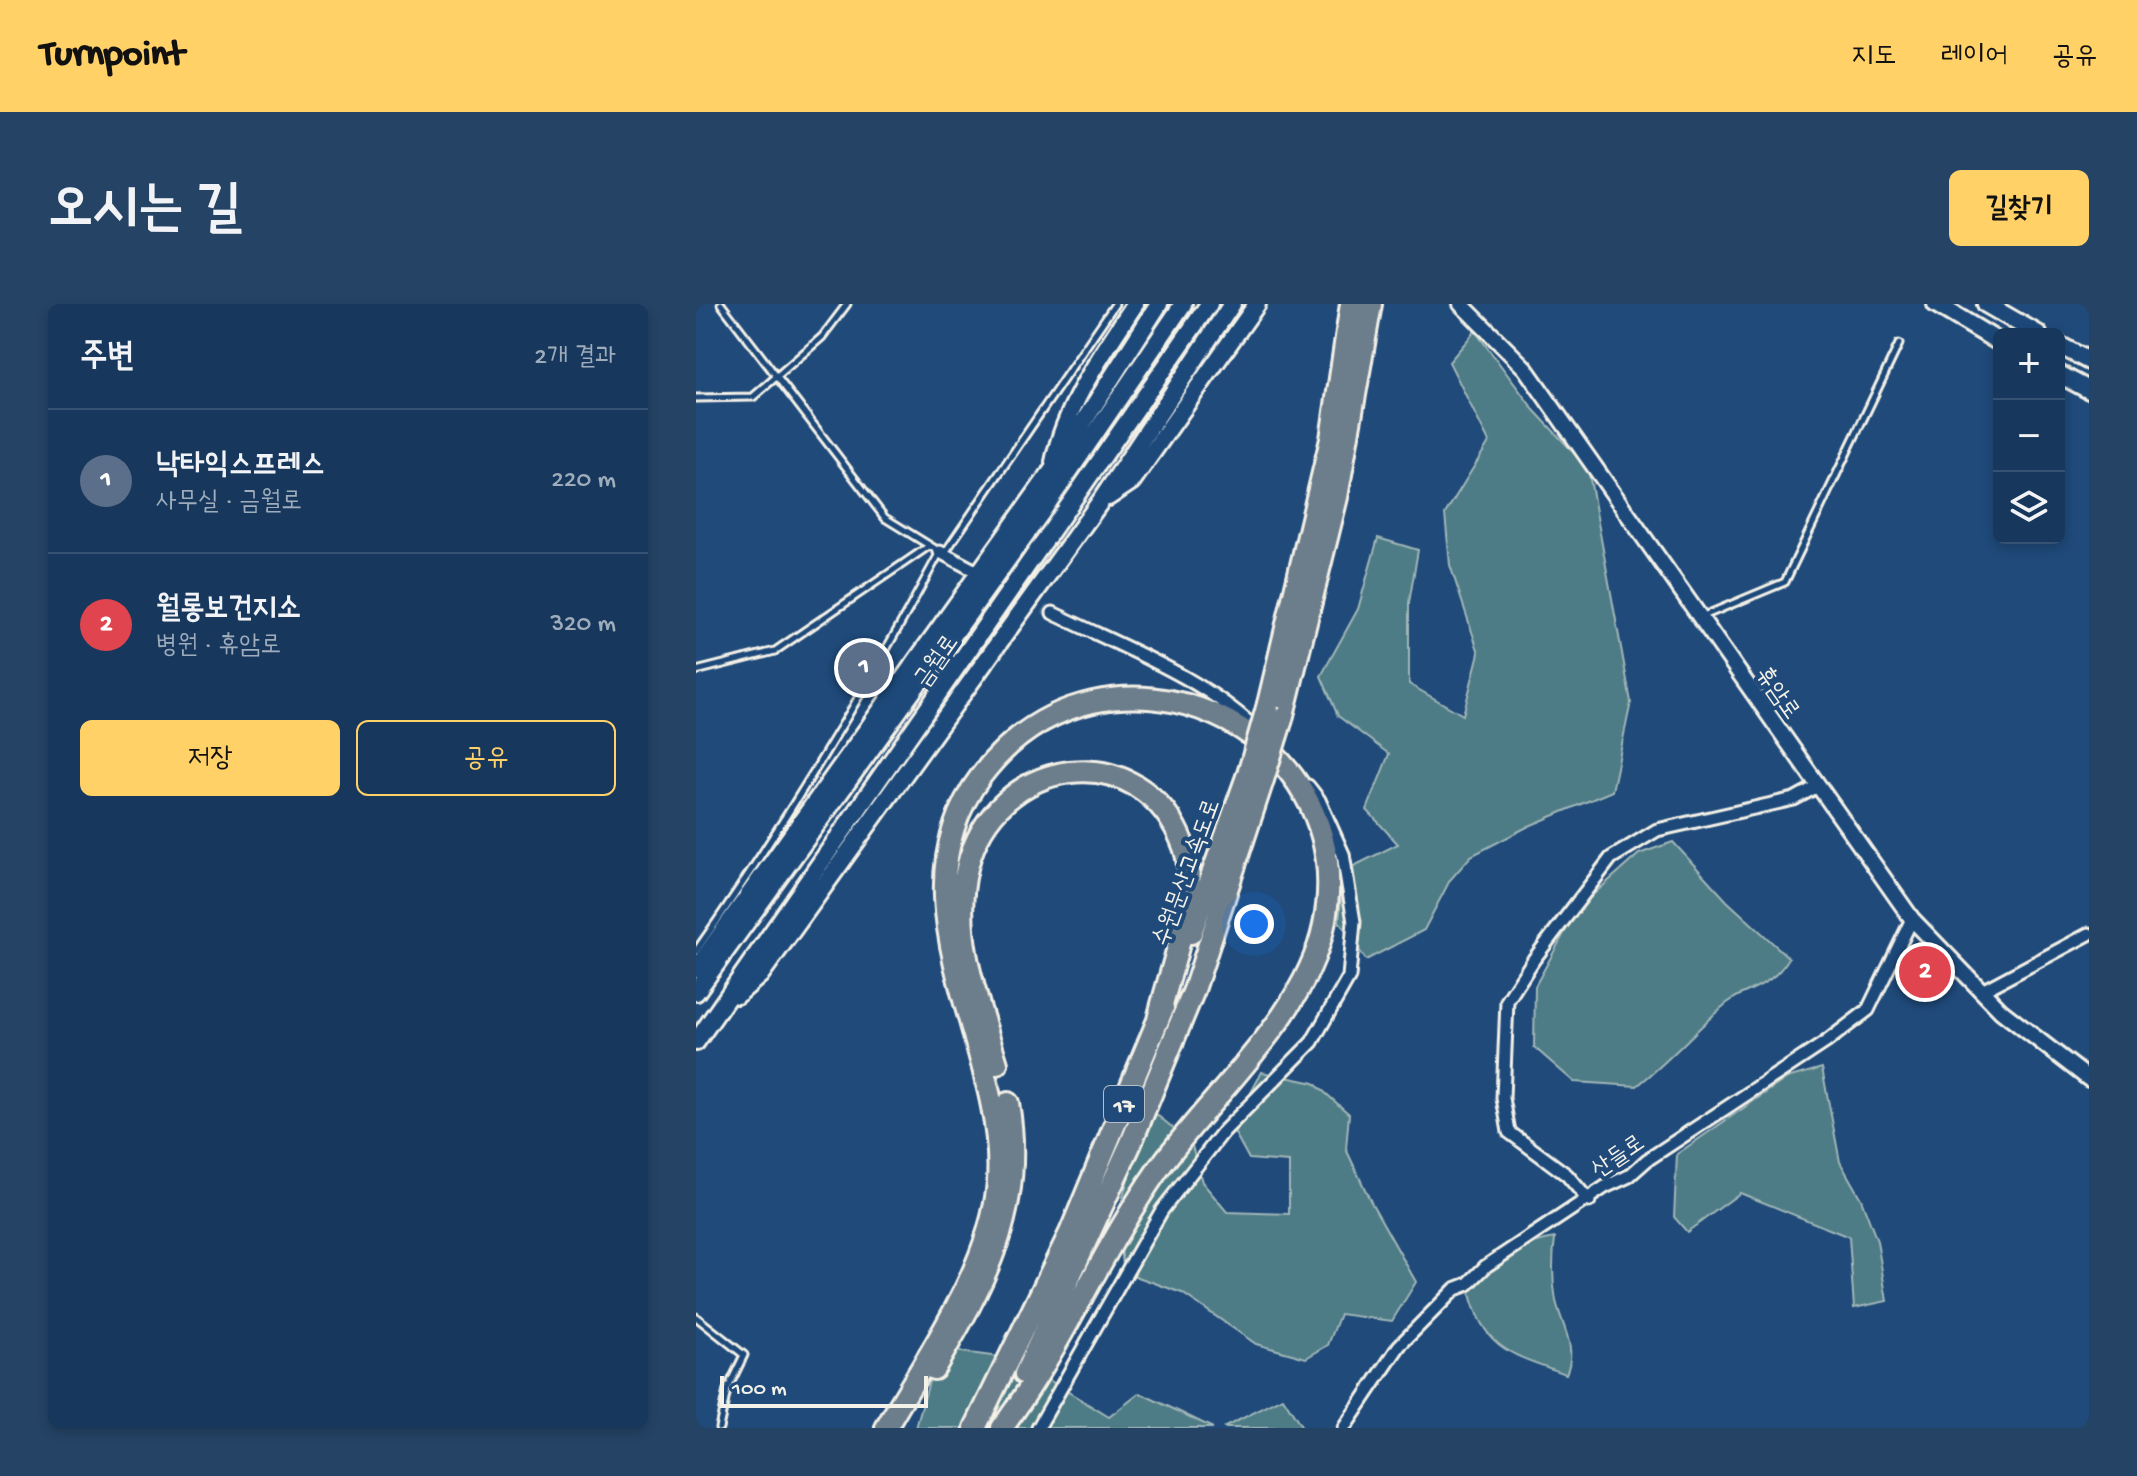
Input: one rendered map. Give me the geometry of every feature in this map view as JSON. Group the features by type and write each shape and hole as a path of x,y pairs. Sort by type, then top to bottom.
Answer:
{"highway":[{"name":"수원문산고속도로","path":"1351,304 1358,327"},
{"name":"수원문산고속도로","path":"1001,1428 1131,1143 1194,990 1275,711 1328,454 1358,327 1371,304"},
{"path":"886,1428 963,1288 992,1218 998,1187 998,1125 992,1095 967,1017 948,933 947,869 962,809 979,778 1003,752 1048,719 1106,699 1160,697 1193,704 1244,729 1271,754 1303,794 1323,847 1328,873 1325,923 1317,954 1278,1023 1199,1113 1156,1173 1108,1250 1030,1390 1001,1428"},
{"path":"901,1428 970,1308 999,1245 1011,1200 1013,1131 1007,1098 970,972 963,899 967,868 978,836 1006,798 1024,785 1065,771 1103,773 1145,794 1169,820 1184,848 1189,880 1187,907 1158,1020"},
{"name":"수원문산고속도로","path":"975,1428 1070,1233 1256,777"}],"main road":[{"path":"1052,471 1060,434 1094,367 1135,304"},
{"path":"696,969 1052,471 1159,304"},
{"name":"금월로","path":"696,992 1043,510 1183,304"},
{"name":"금월로","path":"696,1042 1209,304"},
{"path":"715,1014 760,975 1100,502 1232,304"},
{"path":"1100,502 1132,481 1257,304"},
{"path":"1936,304 1993,338"},
{"path":"1986,304 2028,328"},
{"path":"2065,348 2089,361"},
{"path":"2065,377 2089,390"}],"street":[{"name":"휴암로","path":"1461,304 1525,368 1912,919 2001,1011 2089,1079"},
{"path":"937,550 972,569"},
{"path":"1038,1428 1162,1210 1223,1132 1312,1042 1349,977 1354,922 1343,854 1319,800 1292,764 1236,709 1167,669 1053,613"},
{"path":"1589,1201 1567,1175 1509,1132 1503,1098 1507,1001 1534,959 1611,858 1657,830 1794,799 1818,786"},
{"name":"산들로","path":"1344,1428 1399,1346 1455,1289 1468,1284 1486,1266 1589,1201 1826,1042 1868,1010 1912,919"},
{"path":"1982,991 2089,934"}],"lane":[{"path":"721,304 885,518 937,550"},
{"path":"696,398 753,397 778,379 822,337 847,304"},
{"path":"696,951 754,867 866,689 937,550 1115,304"},
{"path":"1700,617 1785,582 1899,344"},
{"path":"696,671 775,651 937,550"},
{"path":"696,1317 744,1355 727,1390 719,1428"}],"green space":[{"path":"1475,331 1534,410 1588,468 1631,702 1612,791 1529,826 1471,856 1450,880 1424,930 1366,960 1339,921 1344,871 1398,844 1367,810 1389,754 1338,716 1321,676 1358,609 1378,538 1418,550 1409,603 1409,684 1463,715 1479,653 1450,565 1445,514 1489,442 1449,362"},
{"path":"1673,842 1727,901 1789,958 1773,977 1720,1009 1637,1086 1574,1082 1534,1047 1535,986 1578,908 1639,854"},
{"path":"1822,1068 1840,1162 1861,1199 1877,1241 1887,1301 1854,1308 1849,1237 1740,1193 1687,1232 1674,1217 1677,1154 1787,1078"},
{"path":"1262,1072 1314,1083 1349,1114 1346,1149 1371,1202 1416,1282 1392,1321 1340,1314 1328,1345 1306,1358 1256,1344 1182,1293 1124,1272 1117,1218 1148,1108 1191,1142 1202,1182 1227,1212 1289,1214 1289,1162 1249,1159 1232,1128"},
{"path":"1555,1238 1553,1270 1556,1301 1570,1346 1566,1374 1516,1355 1492,1338 1475,1310 1469,1290 1506,1255"},
{"path":"938,1349 1015,1359 1109,1417 1140,1393 1213,1428 916,1428"},
{"path":"1283,1398 1302,1428 1223,1428"}],"tunnel":[{"path":"986,577 1053,613"}],"place":[{"name":"낙타익스프레스","path":"864,668"},
{"name":"월롱보건지소","path":"1925,972"}]}
